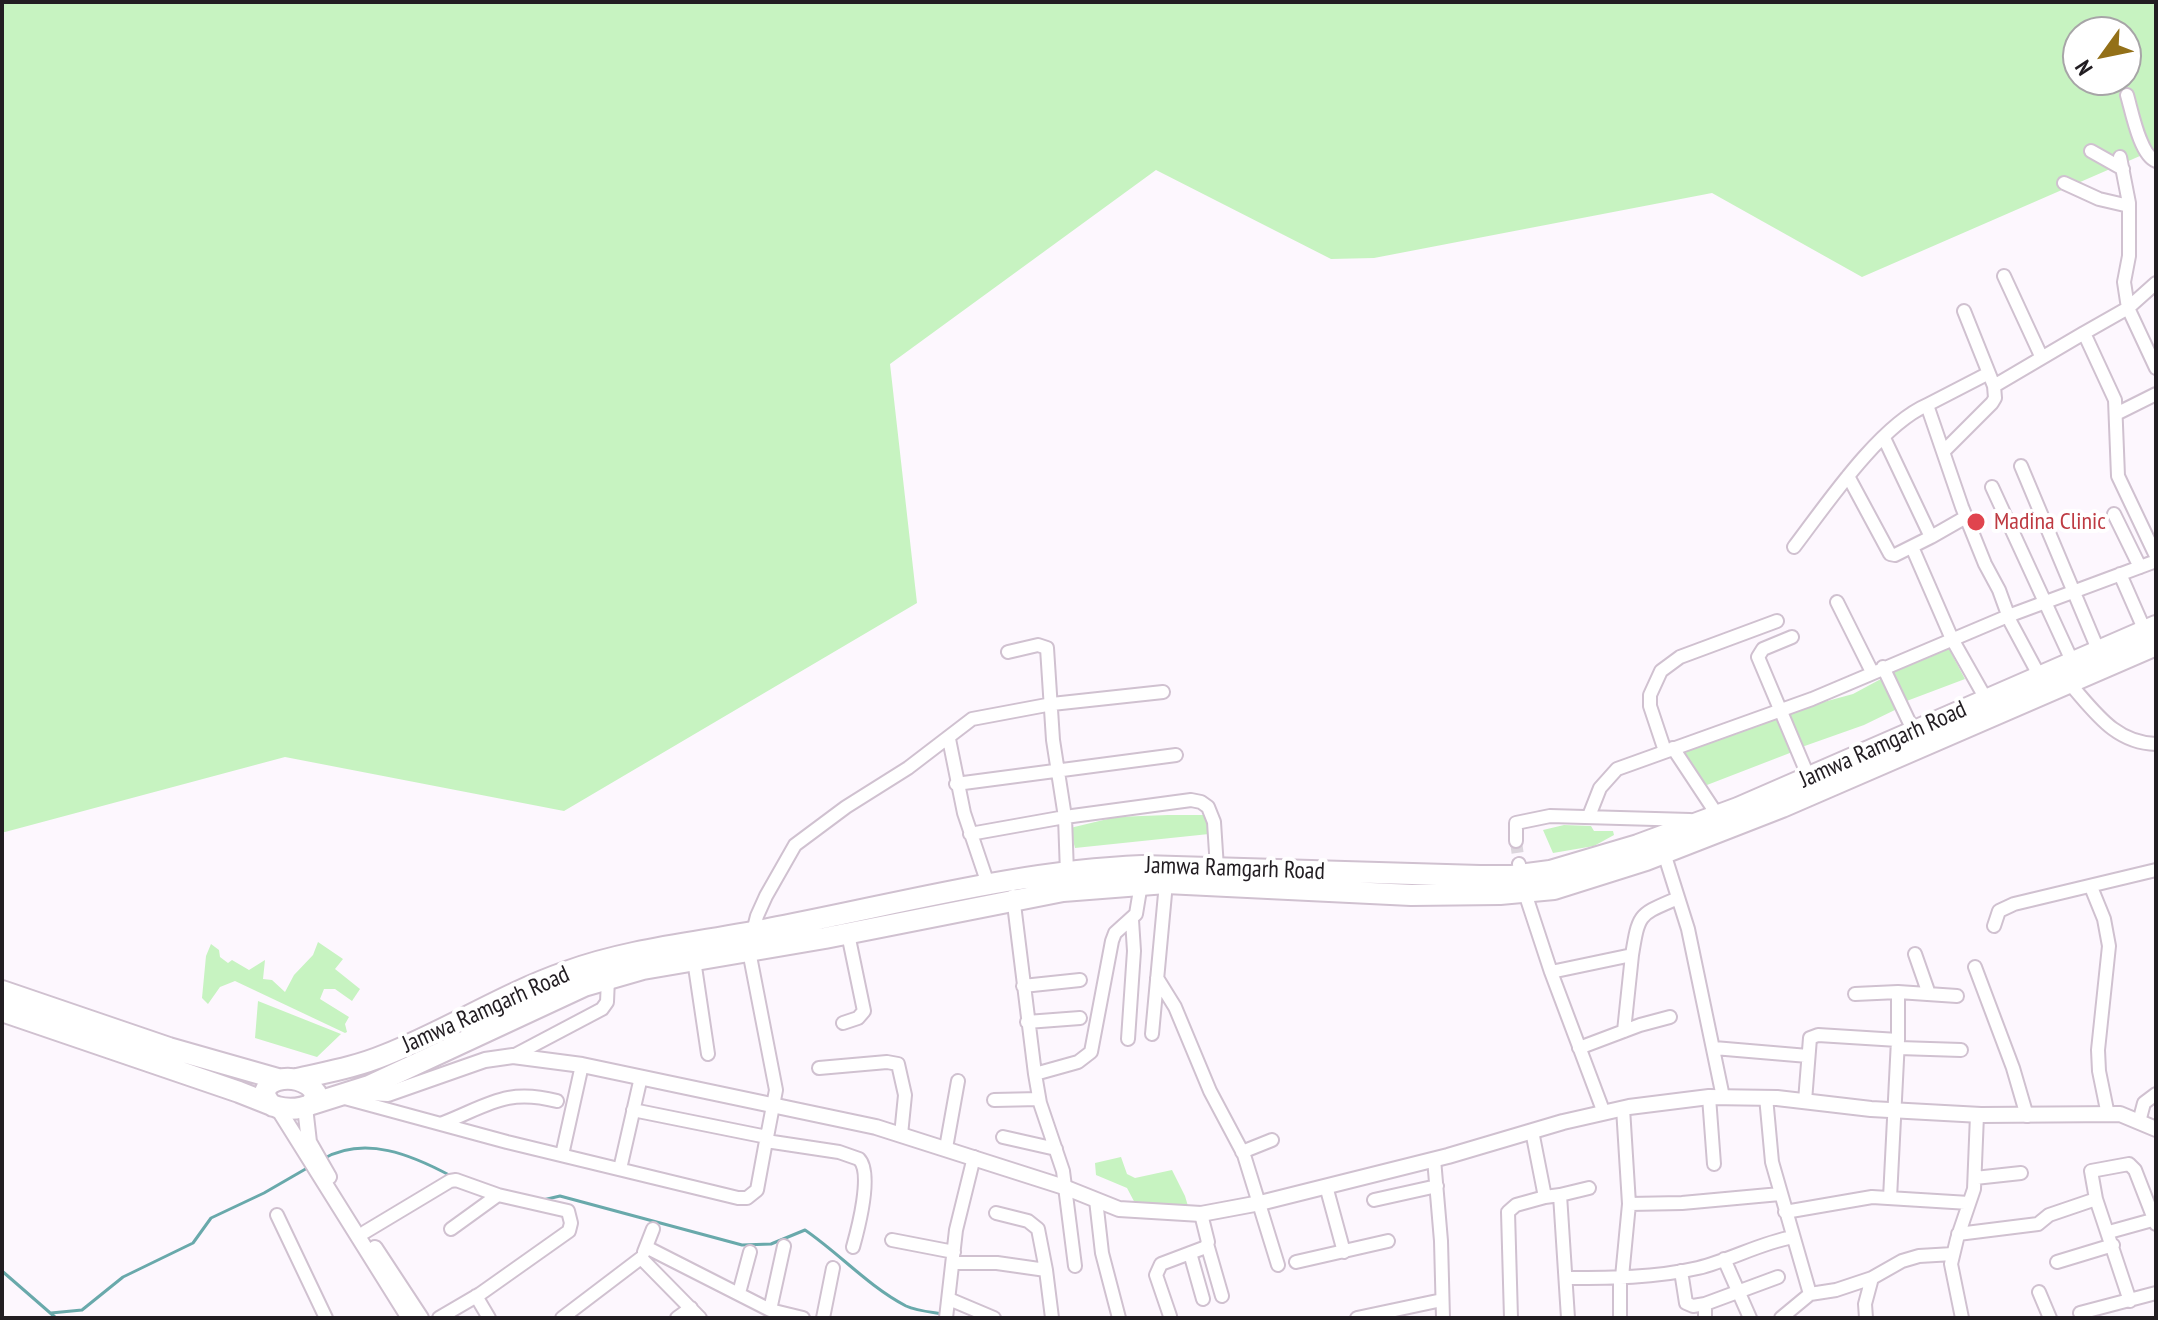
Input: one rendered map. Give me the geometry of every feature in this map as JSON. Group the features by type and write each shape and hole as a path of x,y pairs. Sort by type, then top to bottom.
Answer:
{"highway":[{"name":"Jamwa Ramgarh Road","path":"2,1011 275,1106 308,1106 358,1089 568,992 751,942 988,884 1012,890 1063,891 1166,883 1411,895 1522,877 1580,863 1711,818 2040,677 2072,674 2099,652 2152,634"},
{"name":"Jamwa Ramgarh Road","path":"2,991 169,1048 288,1079 346,1068 385,1055 567,971 649,950 848,934 1067,873 1142,866 1522,877 1574,884 1782,807 2152,634"},
{"path":"275,1106 266,1098 265,1091 272,1082 288,1079 310,1085 316,1093 308,1106"}],"street":[{"path":"2127,96 2142,146 2147,156 2156,161"},
{"path":"2091,151 2121,163 2129,206 2129,256 2124,282 2128,308 2152,348 2156,368"},
{"path":"2064,183 2099,199 2129,206"},
{"path":"2004,276 2041,356"},
{"path":"1794,547 1848,476 1884,438 1918,409 2041,356 2128,308 2156,283"},
{"path":"1944,451 1995,398 1964,311"},
{"path":"1589,816 1600,788 1617,769 1780,710 2156,558 2118,476 2115,400 2084,333"},
{"path":"2116,414 2156,394"},
{"path":"1927,405 1966,517 2008,616 2040,677"},
{"path":"1884,438 1931,537"},
{"path":"2021,466 2099,652"},
{"path":"1848,476 1887,550 1895,555 1966,517"},
{"path":"1992,487 2044,602 2072,674 2115,732 2131,740 2156,744"},
{"path":"2114,514 2140,567"},
{"path":"1912,547 1952,639 1986,699"},
{"path":"2120,574 2152,634"},
{"path":"1837,602 1913,730"},
{"path":"1711,818 1669,749 1650,706 1650,695 1661,671 1680,657 1777,621"},
{"path":"1792,637 1763,649 1758,657 1809,778"},
{"path":"1008,652 1038,645 1047,648 1053,740 1065,817 1067,873"},
{"path":"338,1096 562,1155 747,1198 757,1190 776,1090 751,942 766,896 795,845 949,739 972,719 1052,704 1163,692"},
{"path":"949,739 956,784 988,884"},
{"path":"956,784 1176,755"},
{"path":"970,834 1191,800 1208,807 1214,822 1217,868"},
{"path":"1516,841 1516,823 1550,816 1711,818"},
{"path":"1664,853 1688,929 1714,1048 1714,1164"},
{"path":"1994,926 1999,911 2005,907 2156,870"},
{"path":"1522,877 1551,972 1604,1113"},
{"path":"1152,1034 1166,883"},
{"path":"1035,1074 1078,1062 1091,1052 1115,933 1136,914 1141,884"},
{"path":"2091,887 2104,919 2109,946 2098,1050 2108,1115"},
{"path":"1012,890 1039,1099 1063,1171 1075,1266"},
{"path":"1624,1031 1637,923 1646,912 1678,898"},
{"path":"1128,1039 1134,951 1132,920"},
{"path":"843,1023 858,1018 864,1011 848,934"},
{"path":"1915,954 1929,994"},
{"path":"1551,972 1632,955"},
{"path":"694,960 708,1054"},
{"path":"1975,967 2013,1068 2027,1116"},
{"path":"1157,978 1175,1007 1210,1091 1242,1152 1278,1265"},
{"path":"513,1056 602,1009 607,1002 608,979"},
{"path":"1023,986 1080,980"},
{"path":"1890,1198 1899,1044 1898,992"},
{"path":"1855,994 1898,992 1957,996"},
{"path":"1579,1048 1670,1017"},
{"path":"1027,1022 1080,1018"},
{"path":"1805,1101 1808,1041 1818,1035 1961,1050"},
{"path":"1714,1048 1808,1056"},
{"path":"358,1089 388,1094 485,1060 513,1056 582,1065 901,1135 1064,1187 1119,1209 1201,1214 1260,1203 1623,1108 1716,1097 1766,1097 1977,1115 2120,1114 2156,1129"},
{"path":"819,1068 887,1062 898,1064 905,1095 901,1135"},
{"path":"562,1155 582,1065"},
{"path":"620,1169 641,1077"},
{"path":"946,1148 958,1081"},
{"path":"2139,1122 2144,1103 2156,1094"},
{"path":"442,1123 509,1096 538,1096 557,1101"},
{"path":"1766,1097 1772,1162 1810,1294"},
{"path":"994,1100 1039,1099"},
{"path":"275,1106 304,1145 409,1318"},
{"path":"304,1145 308,1106"},
{"path":"1620,1318 1629,1204 1623,1108"},
{"path":"633,1110 839,1152 859,1159 863,1163 861,1214 853,1247"},
{"path":"1962,1318 1951,1264 1975,1178 1977,1115"},
{"path":"1532,1131 1545,1197"},
{"path":"1003,1137 1056,1149"},
{"path":"1242,1152 1272,1140"},
{"path":"946,1318 956,1230 974,1157"},
{"path":"1434,1159 1443,1318"},
{"path":"2057,1262 2111,1238 2155,1221 2135,1170 2129,1164 2091,1171 2096,1199 2111,1238 2130,1301"},
{"path":"1975,1178 2021,1173"},
{"path":"322,1174 365,1232 421,1318"},
{"path":"365,1232 456,1180 498,1195 568,1211 569,1231 439,1318"},
{"path":"1326,1186 1344,1252"},
{"path":"1374,1200 1437,1186"},
{"path":"1511,1318 1508,1212 1516,1205 1589,1188"},
{"path":"1629,1204 1682,1203 1780,1194"},
{"path":"451,1229 498,1195"},
{"path":"1560,1195 1568,1318"},
{"path":"1785,1212 1860,1199 1969,1203"},
{"path":"1958,1234 2038,1224 2049,1215 2096,1199"},
{"path":"1096,1200 1102,1253 1119,1318"},
{"path":"996,1213 1028,1221 1038,1229 1052,1318"},
{"path":"1201,1214 1222,1296"},
{"path":"277,1215 326,1318"},
{"path":"562,1318 643,1253 653,1229"},
{"path":"1567,1278 1650,1277 1724,1259 1775,1240 1793,1237"},
{"path":"892,1240 953,1257 1046,1270"},
{"path":"1296,1262 1388,1241"},
{"path":"1170,1316 1156,1275 1157,1268 1204,1249 1207,1244"},
{"path":"770,1310 784,1246"},
{"path":"739,1293 750,1252"},
{"path":"643,1253 739,1293 770,1310 803,1318"},
{"path":"643,1253 696,1313 677,1318"},
{"path":"1190,1253 1203,1299"},
{"path":"1781,1318 1810,1294 1836,1290 1872,1278 1910,1258 1953,1254"},
{"path":"1724,1259 1750,1318"},
{"path":"823,1318 833,1268"},
{"path":"1681,1271 1686,1303 1705,1311 1739,1292 1778,1277"},
{"path":"1866,1318 1865,1304 1872,1278"},
{"path":"2039,1292 2050,1318"},
{"path":"2080,1313 2156,1293"},
{"path":"476,1296 489,1318"},
{"path":"1357,1318 1442,1300"},
{"path":"948,1301 994,1318"}],"green space":[{"path":"2,2 2156,2 2156,149 1862,277 1712,193 1374,258 1331,259 1156,170 890,364 917,603 564,811 285,757 2,832"},
{"path":"1949,649 1965,679 1904,702 1901,707 1864,725 1799,748 1789,715 1853,694 1892,673"},
{"path":"1773,717 1782,724 1795,751 1707,785 1679,751 1737,734"},
{"path":"1208,815 1209,834 1075,848 1070,828 1116,817"},
{"path":"1564,825 1591,826 1594,831 1613,831 1614,835 1594,846 1553,853 1543,830"},
{"path":"318,942 343,959 335,969 360,989 352,1001 335,989 324,989 320,999 349,1017 345,1033 235,981 220,987 208,1004 202,998 206,956 211,944 228,963 232,960 249,970 265,960 263,979 272,980 285,992 294,975 313,955"},
{"path":"258,1001 341,1034 317,1057 255,1038"},
{"path":"1121,1157 1127,1174 1135,1178 1172,1170 1190,1213 1137,1207 1127,1188 1096,1175 1095,1163"}],"waterway":[{"path":"323,1159 339,1152 372,1148 404,1155 451,1176"},
{"path":"51,1313 82,1310 123,1277 193,1243 211,1218 309,1167"},
{"path":"543,1200 560,1196 742,1245 771,1244 805,1230 892,1298 910,1308 943,1314"},
{"path":"2,1271 56,1318"}],"tunnel":[{"path":"1516,841 1519,864"}],"place":[{"name":"Madina Clinic","path":"1976,522"}]}
